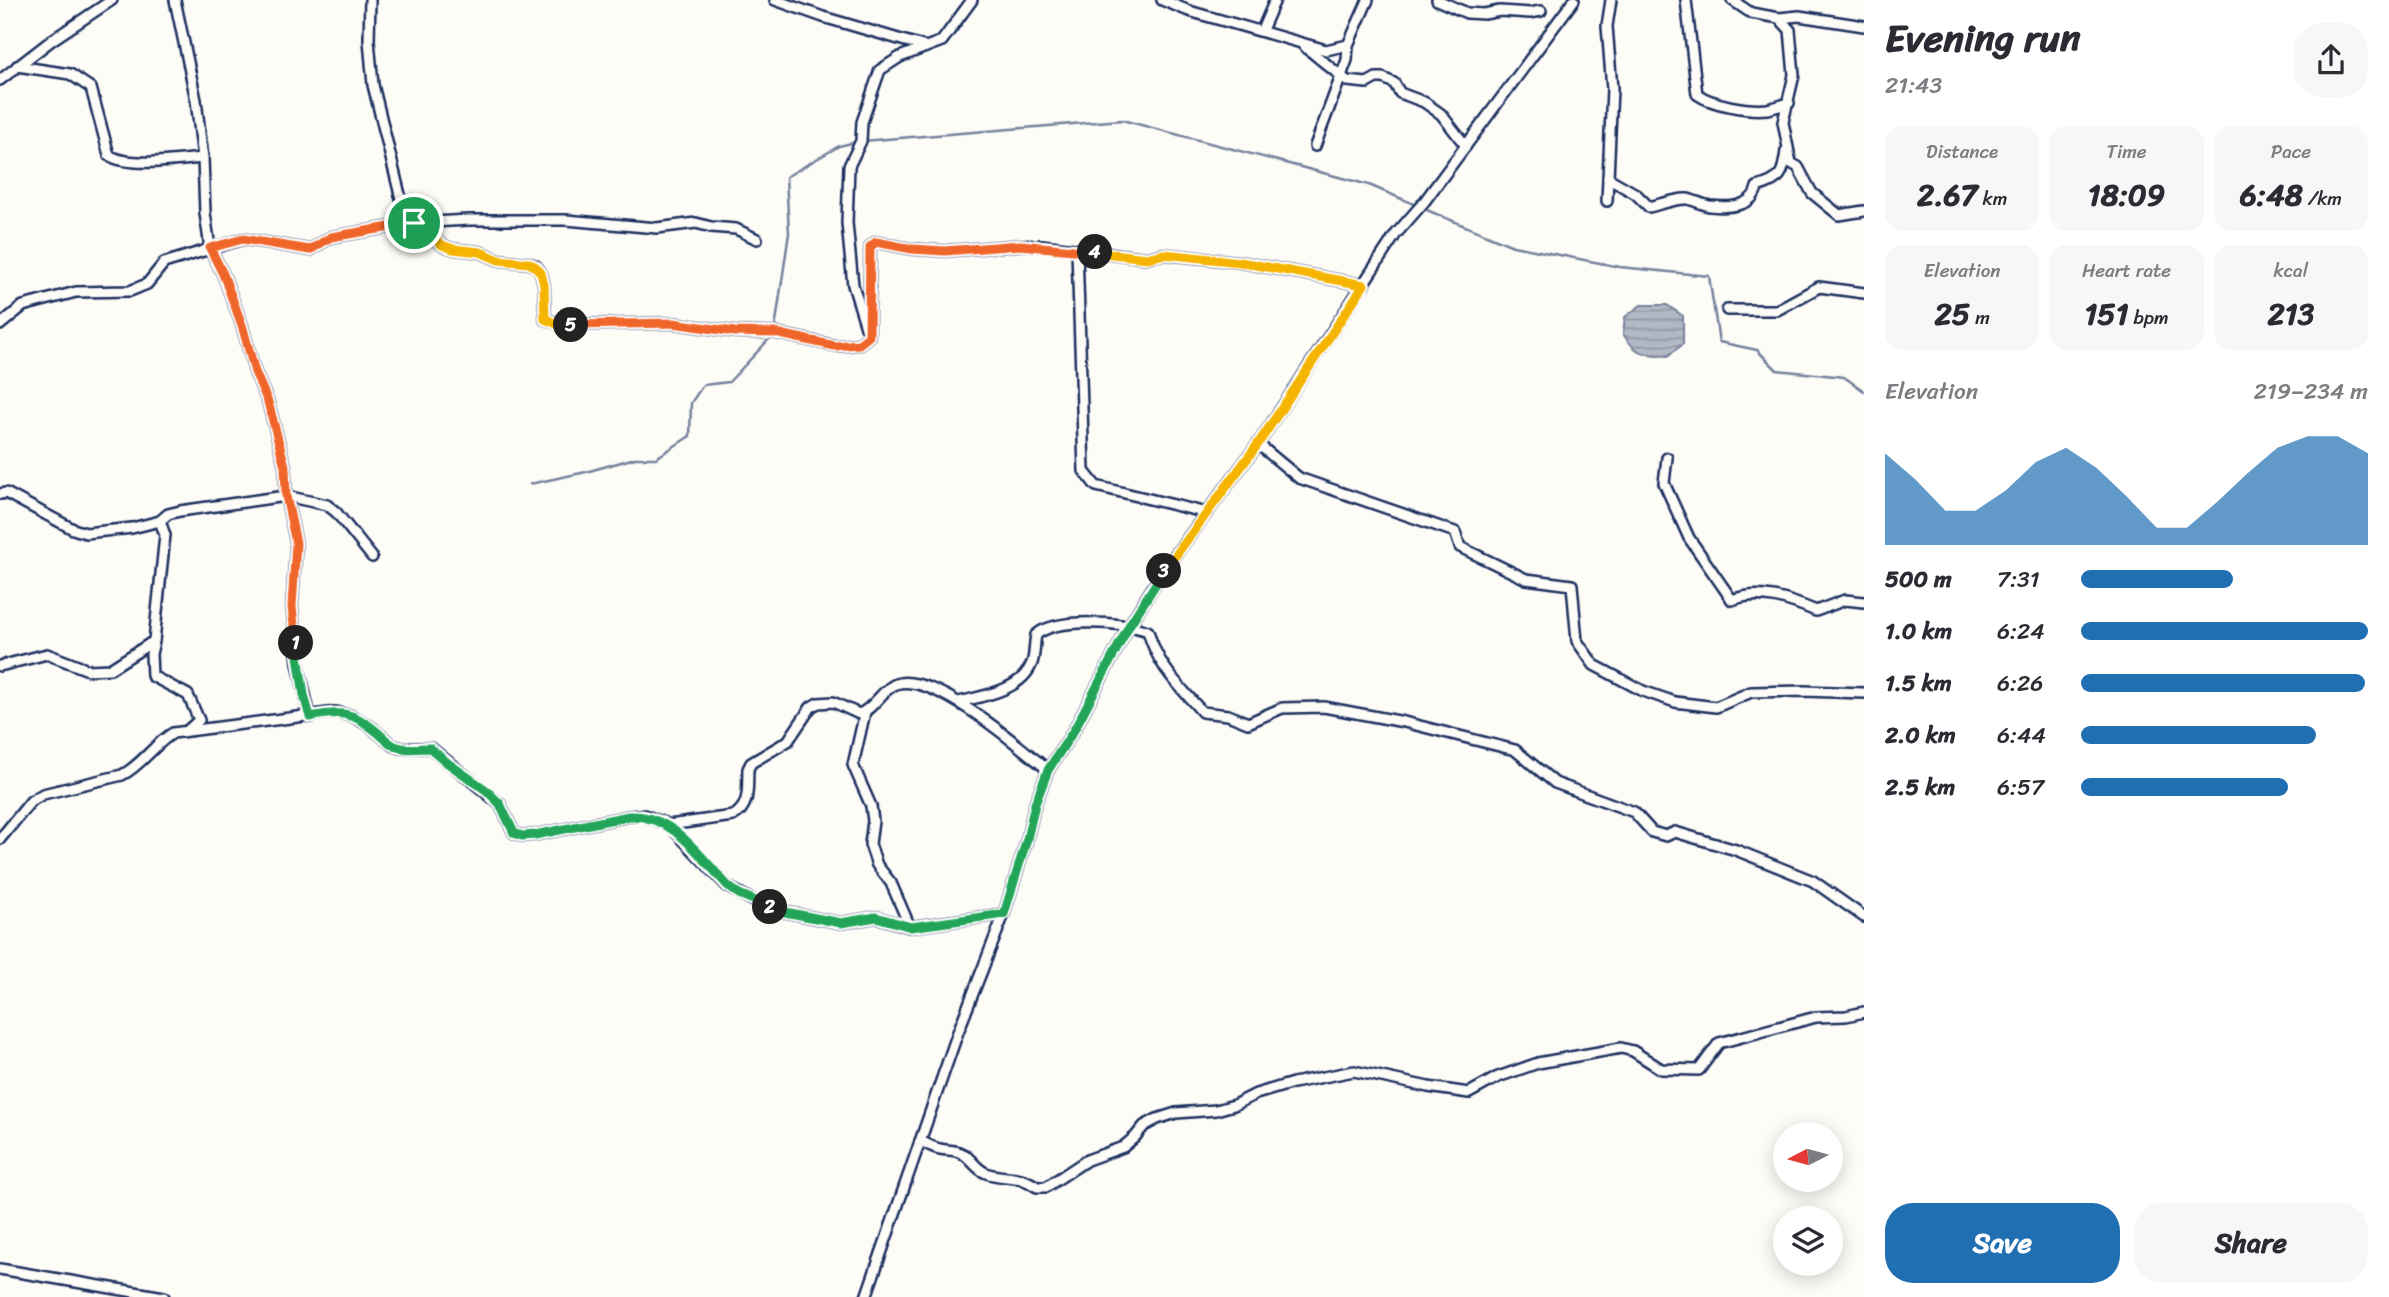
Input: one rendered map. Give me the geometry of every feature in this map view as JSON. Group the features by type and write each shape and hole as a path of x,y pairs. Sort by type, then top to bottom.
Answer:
{"street":[{"path":"0,80 17,65 112,0"},
{"path":"175,0 196,100 203,158 202,188 210,248 242,325 255,372 268,402 285,466 286,496 296,543 292,607 302,684 310,717"},
{"path":"369,0 373,85 402,203 414,223 442,245 480,252 499,260 529,263 536,267 541,273 544,285 545,319 550,323 562,326 673,323 735,332 775,333 835,346 859,344 869,336"},
{"path":"775,0 926,47"},
{"path":"869,336 853,285 847,223 849,166 861,141 862,122 880,70 900,57 942,41 972,0"},
{"path":"1162,0 1189,11 1326,50 1348,45"},
{"path":"1262,30 1275,0"},
{"path":"1315,146 1347,60 1348,45 1368,0"},
{"path":"1437,0 1467,13 1484,15 1500,11 1530,13 1541,10"},
{"path":"866,1297 920,1140 1004,914 1035,804 1048,770 1074,730 1130,624 1163,573 1258,444 1388,246 1424,202 1574,0"},
{"path":"1607,201 1612,89 1607,26 1611,0"},
{"path":"1686,0 1697,94 1705,100 1767,109 1789,103"},
{"path":"1732,0 1751,13 1779,18 1798,16 1864,26"},
{"path":"1779,18 1790,30 1794,75 1783,122 1791,163 1798,167 1812,193 1839,215 1864,211"},
{"path":"1299,42 1347,81 1367,83 1383,78 1394,83 1400,93 1424,102 1441,114 1466,146"},
{"path":"17,65 71,74 91,89 108,155 116,160 203,158"},
{"path":"1608,178 1636,194 1649,206 1687,199 1709,206 1734,206 1750,201 1758,187 1773,183 1783,173 1786,145"},
{"path":"0,325 23,306 76,292 131,291 147,284 164,263 243,239 310,250 331,237 414,223 566,220 657,228 696,223 711,228 736,229 757,239"},
{"path":"869,336 868,261 870,247 876,242 912,249 945,251 1020,245 1147,258 1164,254 1240,262 1364,285"},
{"path":"1077,250 1084,471 1096,486 1207,513"},
{"path":"1727,310 1777,310 1819,287 1864,293"},
{"path":"1258,444 1299,478 1455,532 1460,547 1526,579 1572,585 1577,641 1594,665 1643,691 1675,702 1716,707 1751,692 1864,693"},
{"path":"1667,458 1664,482 1684,527 1732,600 1746,594 1789,600 1816,611 1845,600 1864,603"},
{"path":"0,494 6,493 73,529 86,533 132,528 160,521 168,514 180,511 286,496 331,507 372,557"},
{"path":"160,521 164,535 151,654 152,676 188,695 199,720 186,731"},
{"path":"959,702 995,694 1023,677 1033,662 1036,635 1044,628 1080,624 1130,624 1148,631 1162,667 1202,712 1228,715 1248,723 1282,708 1324,707 1404,722 1515,750 1555,783 1634,812 1652,832 1666,836 1675,832 1763,860 1813,881 1864,917"},
{"path":"0,666 47,654 88,670 110,669 154,641"},
{"path":"911,927 891,883 877,864 870,844 873,821 871,806 853,765 865,712 886,690 904,682 915,684 959,702 1048,770"},
{"path":"669,825 733,816 741,812 746,804 748,769 751,764 788,741 811,707 824,701 833,702 854,713 865,712"},
{"path":"0,839 31,801 43,794 122,775 173,733 336,712 352,716 370,726 392,745 401,748 430,748 486,790 500,804 514,833 522,836 644,815 669,825 729,887 754,901 785,912 841,923 876,917 911,927 1004,914"},
{"path":"920,1140 940,1149 953,1149 964,1154 978,1169 988,1174 1012,1176 1027,1180 1037,1187 1046,1187 1087,1160 1123,1147 1144,1126 1157,1119 1176,1113 1216,1110 1256,1094 1336,1074 1354,1071 1469,1093 1498,1077 1538,1063 1622,1048 1633,1051 1661,1069 1699,1070 1719,1043 1816,1017 1846,1016 1864,1012"},
{"path":"0,1269 164,1297"}],"shaded area":[{"path":"1641,305 1667,305 1683,316 1683,344 1668,356 1641,352 1623,334 1625,317"}],"waterway":[{"path":"862,141 1122,120 1369,185 1416,205"},
{"path":"775,329 789,233 786,177 839,146 856,142"},
{"path":"1422,208 1513,246 1620,267 1709,276 1719,342 1757,350 1777,370 1844,377 1864,391"},
{"path":"530,484 635,458 656,458 690,436 691,403 703,385 729,382 773,335"}],"route":[{"path":"414,223 434,236 442,245 453,249 480,252 499,260 529,263 536,267 541,273 544,285 545,319 550,323 562,326 673,323 735,332 775,333 835,346 859,344 869,336 868,261 870,247 876,242 912,249 945,251 1020,245 1147,258 1164,254 1240,262 1364,285 1258,444 1163,573 1130,624 1074,730 1048,770 1035,804 1004,914 911,927 876,917 841,923 785,912 739,894 669,825 644,815 559,831 522,836 514,833 500,804 486,790 430,748 401,748 392,745 370,726 352,716 336,712 310,717 304,695 292,607 296,543 286,496 285,466 268,402 255,372 242,325 210,248 243,239 310,250 331,237 414,223"}]}
